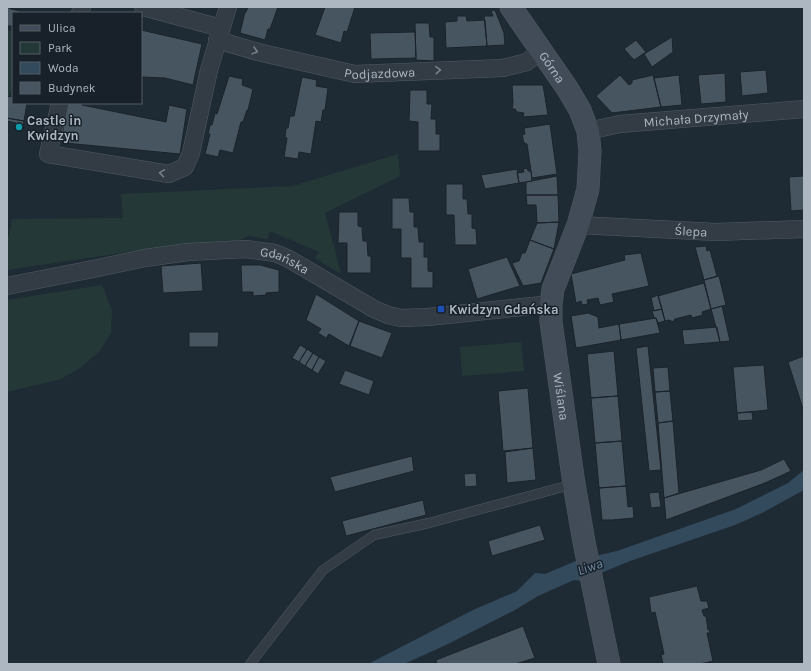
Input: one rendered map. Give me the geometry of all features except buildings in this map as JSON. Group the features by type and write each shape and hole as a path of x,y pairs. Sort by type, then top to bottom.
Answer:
{"street":[{"name":"Podjazdowa","path":"143,7 219,34 262,53 355,74 503,68 527,62 541,50"},
{"path":"60,104 48,154 169,174 185,167 191,153 219,34 228,7"},
{"name":"Górna","path":"511,7 567,88 580,110 588,131"},
{"name":"Michała Drzymały","path":"588,131 620,124 804,109"},
{"name":"Wiślana","path":"588,131 590,151 588,189 578,225 553,289 551,322 574,484 584,542 610,664"},
{"name":"Ślepa","path":"578,225 716,232 804,229"},
{"name":"Gdańska","path":"7,286 152,257 188,252 246,249 275,254 289,259 374,309 388,315 401,318 428,318 551,304"}],"lane":[{"path":"250,664 323,570 374,535 429,523 574,484"}],"green space":[{"path":"7,30 12,31 12,85 11,92 9,96 7,96"},
{"path":"398,154 400,176 325,213 341,274 315,258 319,252 270,231 267,239 249,236 238,241 168,246 7,270 7,237 9,236 12,219 123,218 121,194 293,186"},
{"path":"102,285 112,311 111,333 100,351 80,368 61,379 7,392 7,300"},
{"path":"521,342 524,371 462,376 460,347"}],"water":[{"name":"Liwa","path":"804,470 804,490 762,513 735,525 630,561 582,581 574,580 538,596 515,610 446,645 404,664 368,664 473,610 517,591 535,573 545,574 578,560 617,551 736,509 788,483"}],"place":[{"name":"Castle in Kwidzyn","path":"19,127"},
{"name":"Kwidzyn Gdańska","path":"441,309"}]}
